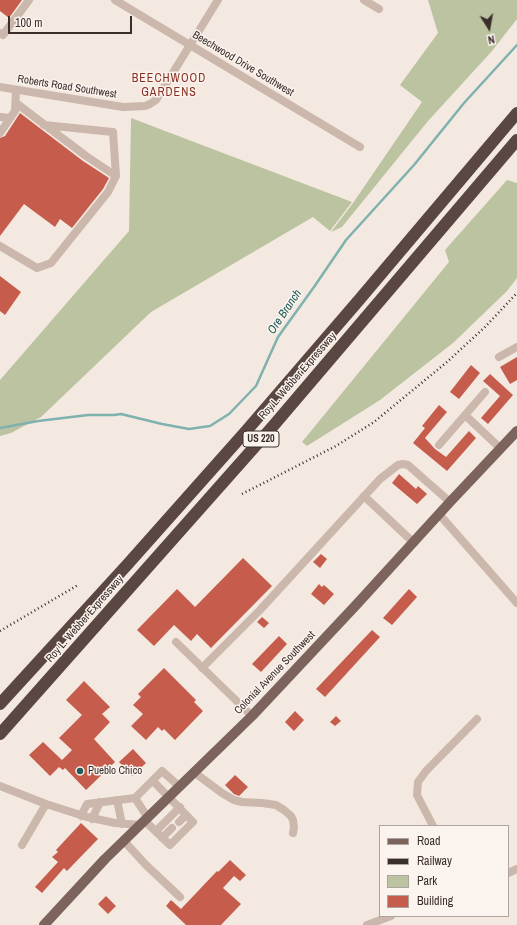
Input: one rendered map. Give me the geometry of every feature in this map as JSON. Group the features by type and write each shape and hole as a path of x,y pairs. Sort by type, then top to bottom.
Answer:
{"highway":[{"name":"Roy L. Webber Expressway","path":"0,704 102,593 247,430 517,113"},
{"name":"Roy L. Webber Expressway","path":"0,734 274,425 517,140"},
{"path":"0,740 20,712"}],"main road":[{"name":"Colonial Avenue Southwest","path":"44,925 124,841 252,716 517,431"}],"street":[{"path":"0,33 3,35 30,0"},
{"name":"Beechwood Drive Southwest","path":"115,0 360,147"},
{"name":"Roberts Road Southwest","path":"0,87 123,107 145,106 156,100 218,0"},
{"path":"364,0 379,9"},
{"path":"0,133 16,111 16,90"},
{"path":"16,103 44,125 116,176"},
{"path":"0,117 10,118"},
{"path":"0,246 37,268 51,264 108,192 116,176 113,132 44,125"},
{"path":"499,357 517,347"},
{"path":"439,444 485,392"},
{"path":"465,416 500,448"},
{"path":"202,668 260,610 321,542 389,471 398,465 408,465 450,502"},
{"path":"364,496 414,543"},
{"path":"439,514 517,603"},
{"path":"176,642 252,716"},
{"path":"432,825 417,795 418,782 426,771 477,718"},
{"path":"81,816 87,804 135,798 162,771 180,787"},
{"path":"195,773 222,794 234,800 276,805 291,816 294,827 292,833"},
{"path":"135,798 145,821 170,846 193,822 153,781"},
{"path":"0,786 46,804 92,819 122,824 145,821"},
{"path":"117,800 122,824"},
{"path":"92,819 100,802"},
{"path":"22,845 46,804"},
{"path":"156,831 180,807"},
{"path":"179,822 186,814"},
{"path":"162,838 172,828"},
{"path":"124,841 146,865 180,896"},
{"path":"367,925 388,917"}],"green space":[{"path":"428,0 517,0 517,19 492,51 428,121 342,227 331,232 353,203 422,102 400,85 438,33"},
{"path":"131,118 352,202 330,231 313,217 151,312 41,417 11,433 0,436 0,380 129,231"},
{"path":"507,180 517,183 517,278 507,291 453,343 380,400 307,446 302,442 449,262 445,250"}],"building":[{"path":"0,0 22,0 9,18 0,11"},
{"path":"20,113 83,161 109,178 103,189 72,228 60,219 55,227 24,204 0,236 0,138 5,136"},
{"path":"0,276 21,292 5,315 0,311"},
{"path":"517,357 517,380 510,384 500,367"},
{"path":"471,365 480,373 459,399 450,392"},
{"path":"490,374 513,395 488,424 481,418 500,396 483,381"},
{"path":"439,405 447,412 425,438 435,449 446,457 469,431 476,438 447,471 413,443 425,428 422,426"},
{"path":"399,474 416,489 418,486 427,494 417,504 392,483"},
{"path":"321,554 327,559 320,568 313,562"},
{"path":"243,558 272,586 211,648 197,634 191,641 174,625 154,646 137,630 177,589 195,607"},
{"path":"319,584 322,587 324,585 334,594 324,605 311,594"},
{"path":"409,589 417,597 392,625 383,618"},
{"path":"262,617 269,623 264,628 257,622"},
{"path":"372,630 380,637 325,697 316,689"},
{"path":"279,636 287,644 261,672 252,664"},
{"path":"164,668 196,700 194,702 203,711 175,740 164,729 162,731 158,727 146,740 131,726 143,714 133,705 141,697 138,694"},
{"path":"84,681 110,707 102,714 110,722 94,739 115,762 86,790 65,768 63,770 59,767 50,776 29,755 43,742 62,760 72,750 59,738 82,715 66,700"},
{"path":"295,711 304,720 294,731 285,722"},
{"path":"336,716 341,721 335,726 330,722"},
{"path":"133,749 146,763 132,776 119,762"},
{"path":"235,775 248,787 239,796 234,794 225,785"},
{"path":"81,823 98,839 67,871 64,868 42,893 35,887 58,862 52,857 58,852 56,850"},
{"path":"230,860 246,875 240,881 234,876 223,888 241,904 221,925 186,925 166,906 171,900 181,909 217,871 218,872"},
{"path":"106,896 116,906 108,914 98,904"}],"waterway":[{"name":"Ore Branch","path":"0,428 38,421 88,415 121,414 189,429 210,426 229,414 256,386 278,337 346,240 414,165 464,103 517,45"}],"railway":[{"path":"242,494 336,446 374,422 447,362 485,327 517,293"},
{"path":"0,631 78,585"}],"place":[{"name":"Pueblo Chico","path":"80,771"}],"district":[{"name":"BEECHWOOD GARDENS","path":"169,86"}]}
